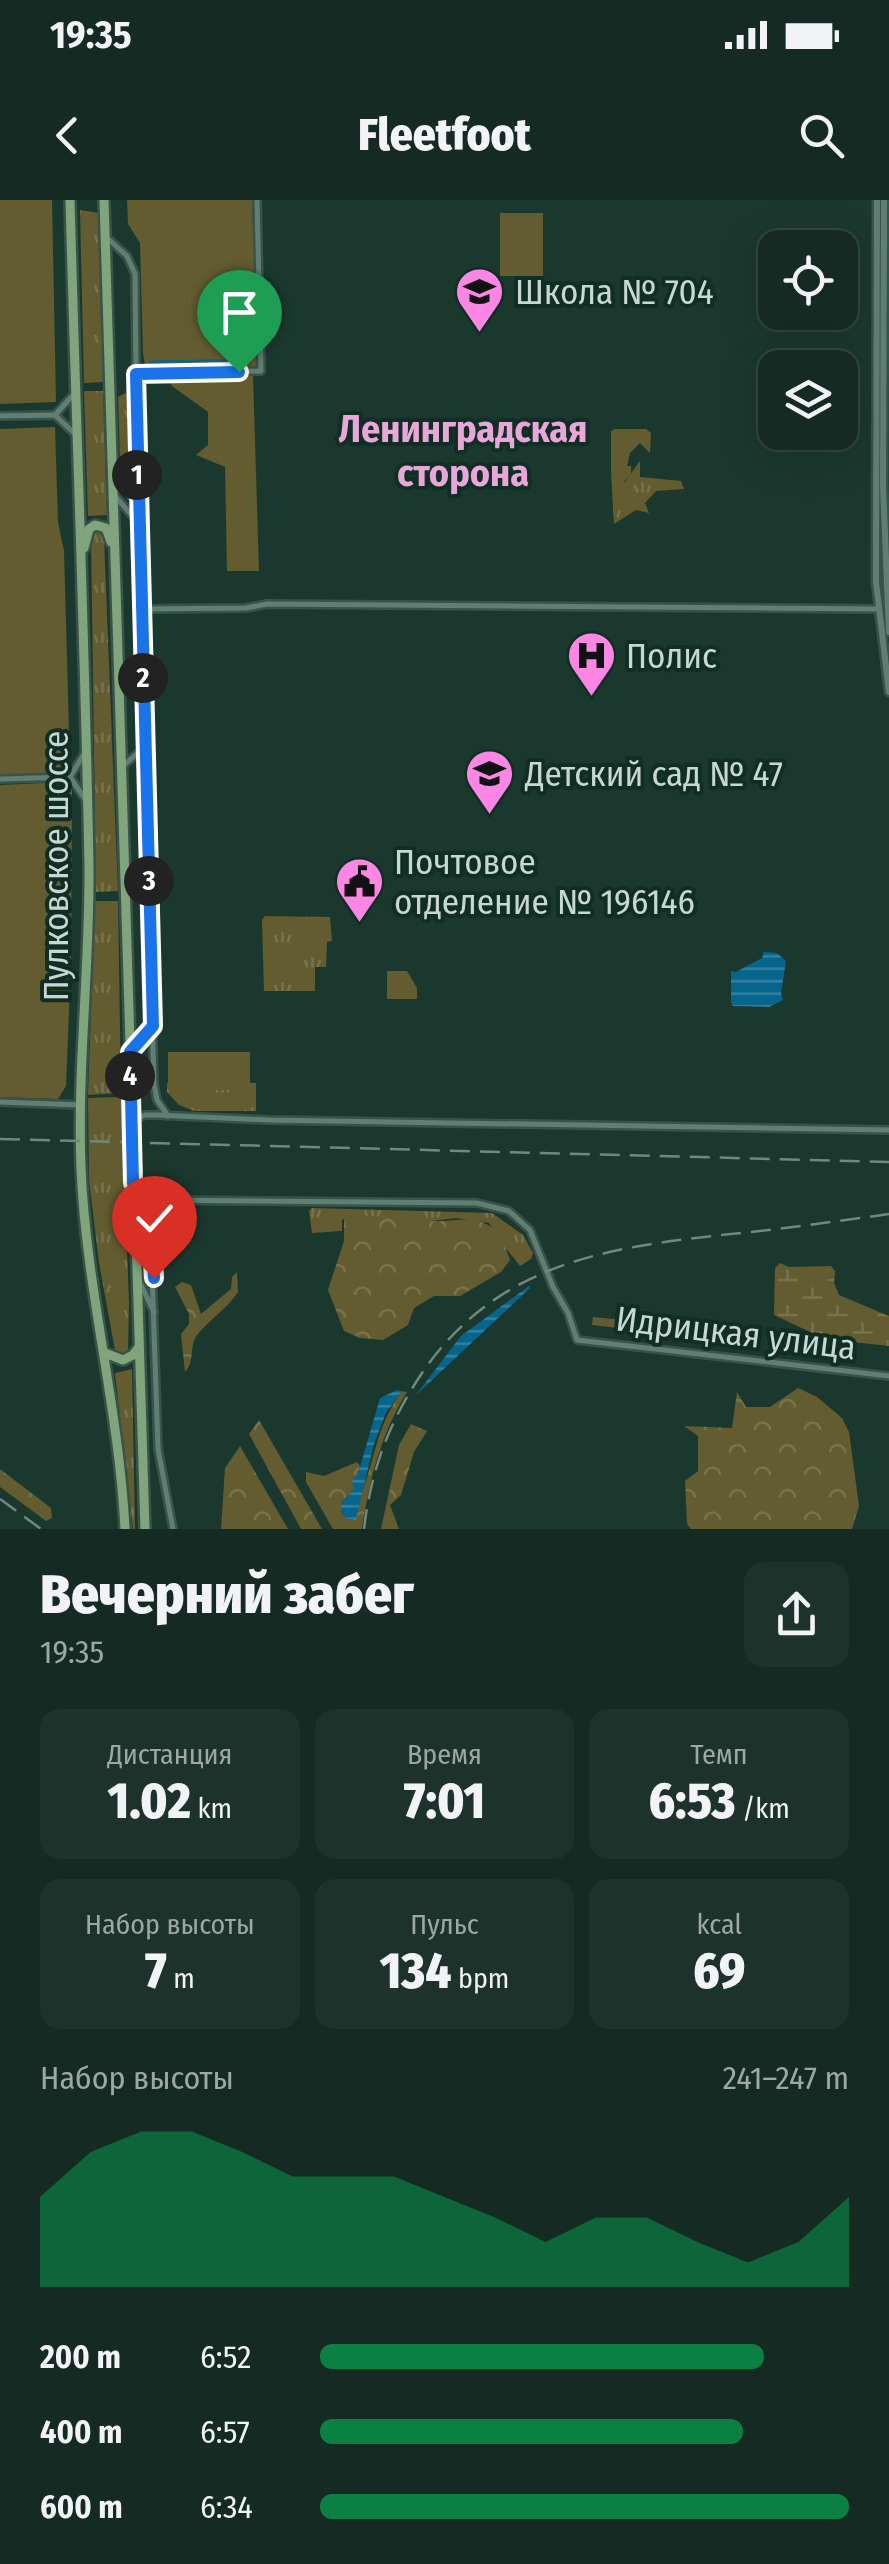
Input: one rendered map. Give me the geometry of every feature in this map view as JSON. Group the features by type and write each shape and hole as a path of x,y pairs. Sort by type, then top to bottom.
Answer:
{"main road":[{"name":"Пулковское шоссе","path":"70,200 89,893 81,1105 85,1215 125,1529"},
{"name":"Пулковское шоссе","path":"104,200 145,1529"},
{"path":"80,560 89,529 95,524 106,528 115,554"},
{"path":"105,1352 123,1360 139,1348"}],"street":[{"path":"136,374 261,371 257,200"},
{"path":"880,200 875,487 879,610 889,692"},
{"path":"880,200 882,486 889,632"},
{"path":"106,236 127,256 136,274 140,609 155,1092 168,1116"},
{"path":"55,415 76,392"},
{"path":"0,416 55,415 76,436"},
{"path":"113,494 138,522"},
{"path":"140,609 275,604 879,610"},
{"path":"121,766 145,747"},
{"path":"70,777 85,751"},
{"path":"0,780 70,777"},
{"path":"70,777 87,804"},
{"path":"130,1052 153,1026"},
{"path":"0,1102 81,1105"},
{"path":"132,1122 145,1114 270,1120 889,1130"},
{"path":"133,1183 146,1196 161,1200 150,1213 158,1449 173,1529"},
{"name":"Идрицкая улица","path":"161,1200 300,1199 499,1206 530,1230 577,1340 889,1376"},
{"path":"136,1275 155,1315"}],"green space":[{"path":"0,200 52,200 56,402 0,404"},
{"path":"127,200 252,200 258,362 254,368 146,370 140,243 128,224"},
{"path":"80,210 99,213 103,382 84,383"},
{"path":"500,213 543,213 543,276 500,276"},
{"path":"253,375 259,571 227,571 225,467 196,455 208,445 208,412 172,386 167,377"},
{"path":"131,390 132,504 121,492 118,397"},
{"path":"84,391 103,391 107,515 88,516"},
{"path":"55,427 58,522 64,551 70,767 67,773 0,776 0,429"},
{"path":"646,429 651,433 650,453 640,443 630,453 627,466 631,466 631,474 623,483 611,471 611,431"},
{"path":"640,461 640,477 681,481 684,489 656,491 645,503 649,513 636,510 614,524 611,471 624,483"},
{"path":"98,530 104,538 118,891 96,892 91,537"},
{"path":"67,782 72,790 66,1086 58,1099 0,1097 0,785"},
{"path":"95,901 118,901 121,1093 88,1095"},
{"path":"265,916 330,917 332,941 327,942 326,967 315,967 315,991 264,991"},
{"path":"387,971 407,971 417,988 417,999 387,999"},
{"path":"168,1052 250,1052 250,1090 168,1090"},
{"path":"167,1083 256,1083 256,1111 194,1111 179,1105 167,1092"},
{"path":"121,1097 129,1301 128,1351 121,1356 115,1350 99,1263 89,1180 88,1098"},
{"path":"312,1208 492,1213 523,1235 533,1253 520,1266 489,1223 456,1218 416,1223 350,1215 342,1220 342,1231 312,1233"},
{"path":"344,1214 430,1221 477,1220 498,1234 510,1260 501,1272 460,1296 434,1296 414,1308 408,1325 383,1340 360,1338 344,1331 328,1290 344,1241"},
{"path":"780,1263 789,1267 831,1266 839,1295 889,1316 889,1346 825,1339 774,1315 775,1268"},
{"path":"237,1272 238,1292 198,1334 185,1372 181,1334 189,1324 189,1314 175,1287 182,1282 191,1285 201,1314 231,1289 232,1277"},
{"path":"593,1317 693,1327 691,1336 592,1325"},
{"path":"132,1369 135,1529 115,1373"},
{"path":"798,1388 817,1397 842,1418 849,1432 859,1506 852,1529 691,1529 687,1524 685,1481 698,1471 698,1436 684,1426 732,1428 737,1392 746,1407 770,1407"},
{"path":"402,1391 407,1392 377,1458 362,1529 333,1529 306,1482 306,1472 324,1476 357,1462 360,1466 354,1489 341,1503 341,1513 348,1519 363,1490 384,1424"},
{"path":"259,1420 322,1529 301,1529 249,1434"},
{"path":"411,1424 427,1431 414,1452 401,1495 390,1505 399,1529 381,1529 399,1445"},
{"path":"240,1446 288,1529 221,1529 225,1468"},
{"path":"0,1469 51,1508 52,1518 46,1521 0,1487"}],"water":[{"path":"764,952 777,953 786,961 783,1000 769,1007 733,1006 731,971 762,958"},
{"path":"530,1288 416,1395 461,1336"},
{"path":"402,1391 386,1413 374,1444 356,1519 348,1519 341,1513 341,1503 354,1489 352,1480 358,1474 380,1398"}],"waterway":[{"path":"150,362 235,360"}],"railway":[{"path":"0,1139 889,1162"},
{"path":"364,1529 383,1447 400,1410 422,1373 455,1333 491,1302 530,1279 617,1250 889,1214"},
{"path":"0,1499 41,1529"}],"place":[{"name":"Школа № 704","path":"480,334"},
{"name":"Полис","path":"591,698"},
{"name":"Детский сад № 47","path":"490,816"},
{"name":"Почтовое отделение № 196146","path":"359,924"}],"district":[{"name":"Ленинградская сторона","path":"463,451"}],"route":[{"path":"154,1278 150,1210 161,1200 146,1196 133,1183 130,1052 153,1026 136,374 239,372"}]}
